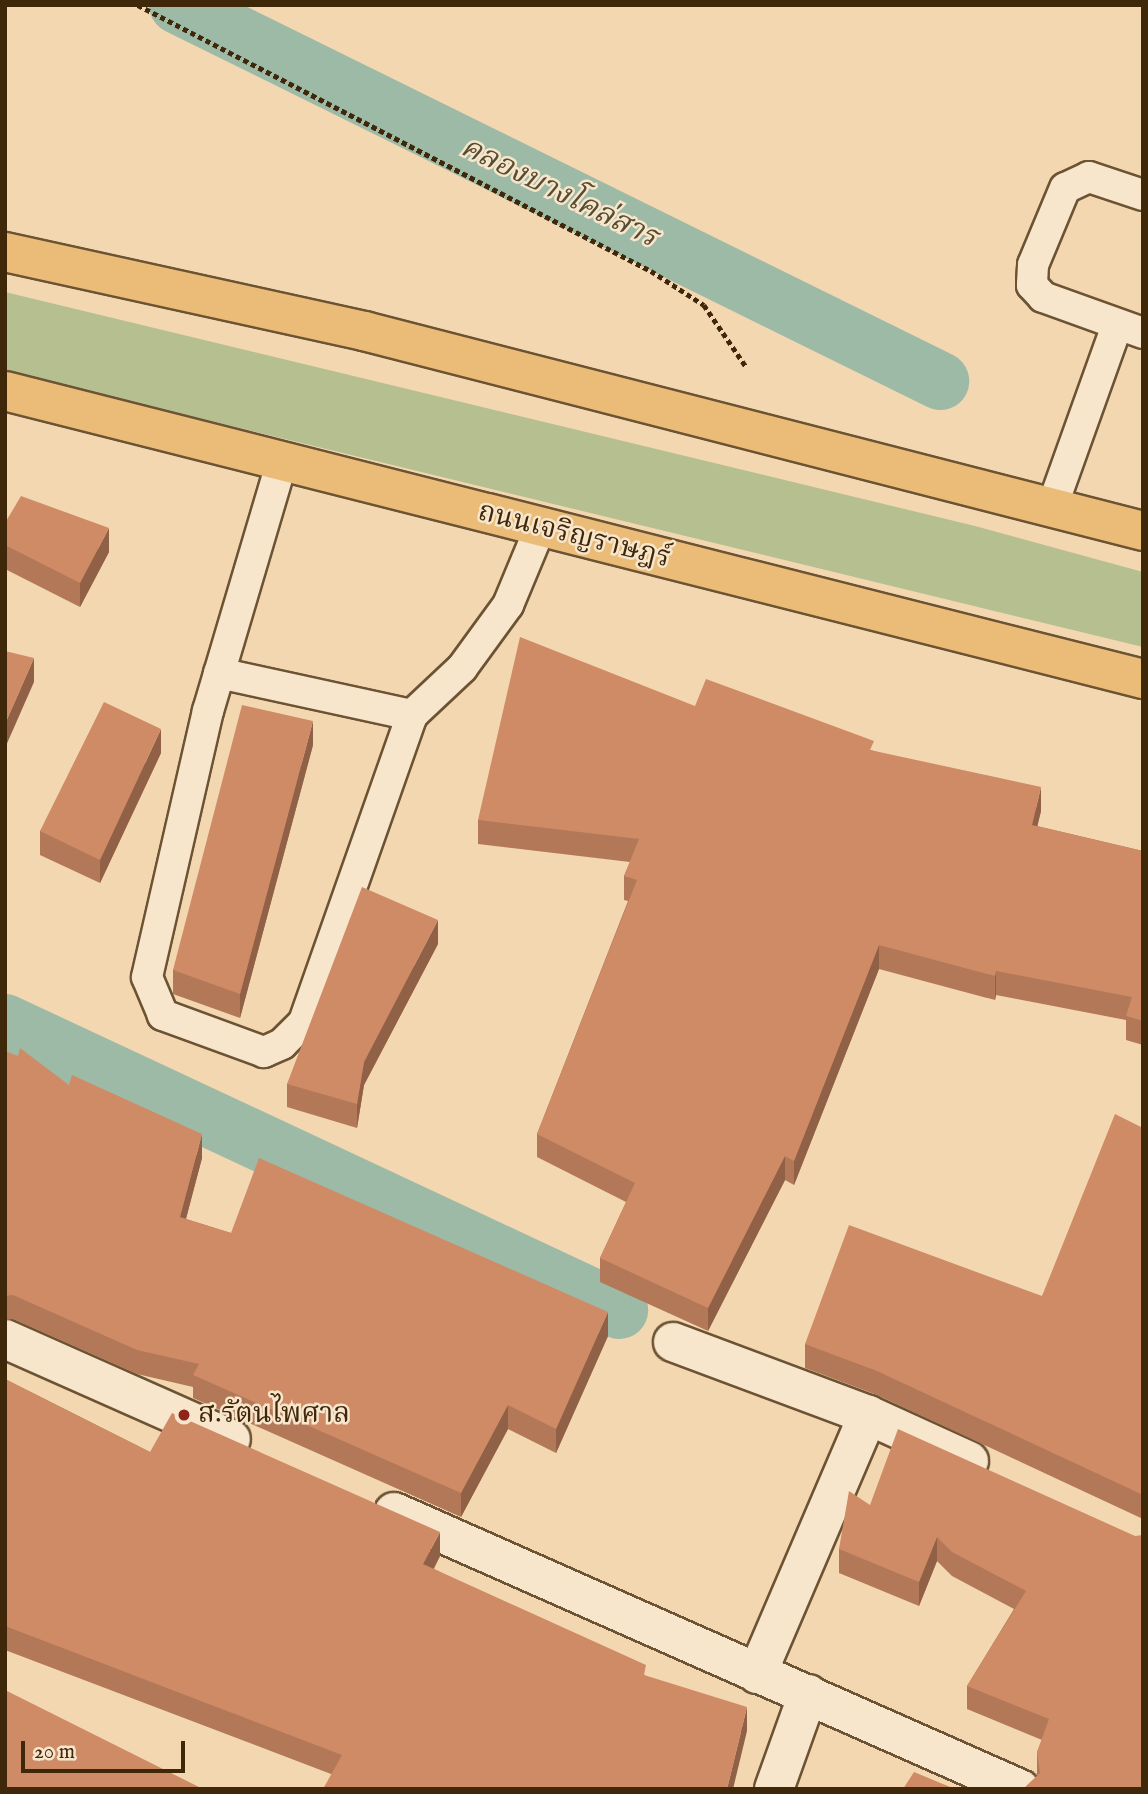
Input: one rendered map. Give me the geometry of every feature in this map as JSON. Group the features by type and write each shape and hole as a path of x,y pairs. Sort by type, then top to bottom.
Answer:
{"main road":[{"path":"5,253 364,331 1143,531"},
{"name":"ถนนเจริญราษฎร์","path":"5,391 1143,679"}],"street":[{"path":"5,1339 260,1452"},
{"path":"673,1342 868,1415 1005,1478"},
{"path":"757,1674 868,1415"},
{"path":"362,1498 1020,1789"},
{"path":"774,1789 808,1694"}],"lane":[{"path":"1052,507 1130,329 1043,297 1032,285 1033,265 1065,188 1089,177 1143,195"},
{"path":"282,461 219,673 146,977 163,1015 264,1052 282,1044 304,1022 412,715 462,668 508,606 540,528"},
{"path":"219,673 412,715"}],"path":[{"path":"138,5 651,271 704,304 747,368"}],"green space":[{"path":"5,292 975,526 1143,572 1143,647 5,371"}],"building":[{"path":"21,496 109,528 80,583 5,545 5,523"},
{"path":"520,637 695,706 706,679 874,741 870,750 1041,787 1032,825 1143,851 1143,1021 1126,1016 1132,997 996,971 995,976 879,945 794,1161 785,1156 708,1308 600,1258 635,1183 537,1134 637,880 624,876 639,839 478,820"},
{"path":"5,651 34,658 5,724"},
{"path":"104,702 161,729 100,860 40,831"},
{"path":"242,705 313,721 240,994 173,970"},
{"path":"362,887 438,920 364,1062 357,1104 287,1084"},
{"path":"20,1048 69,1085 72,1075 202,1134 180,1217 231,1233 259,1158 608,1312 556,1429 508,1405 461,1493 193,1375 199,1364 137,1350 13,1295 5,1296 5,1051 18,1056"},
{"path":"1115,1114 1143,1128 1143,1495 877,1371 805,1344 849,1225 1042,1296"},
{"path":"5,1379 150,1452 172,1413 440,1532 423,1564 646,1665 644,1675 747,1707 727,1789 323,1789 342,1755 5,1626"},
{"path":"898,1429 1135,1536 1143,1535 1143,1789 1025,1789 1040,1773 1037,1752 1049,1719 967,1686 1026,1591 952,1552 937,1537 919,1582 839,1549 849,1491 870,1505"},
{"path":"5,1690 203,1789 5,1789"},
{"path":"914,1772 955,1789 903,1789"}],"waterway":[{"name":"คลองบางโคล่สาร","path":"178,5 940,381"},
{"path":"5,1023 619,1310"}],"place":[{"name":"ส.รัตนไพศาล","path":"184,1415"}]}
